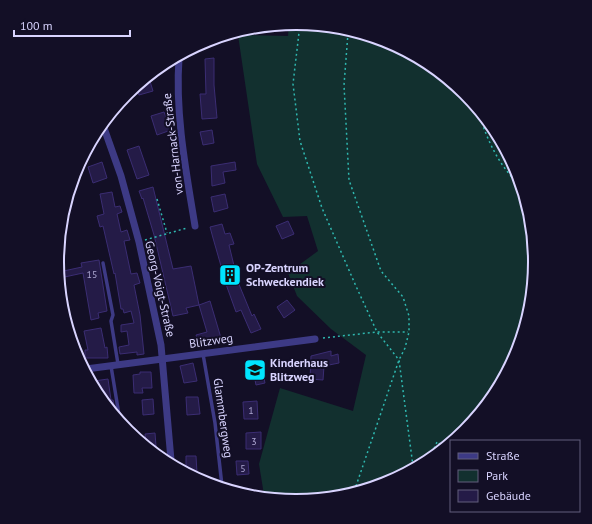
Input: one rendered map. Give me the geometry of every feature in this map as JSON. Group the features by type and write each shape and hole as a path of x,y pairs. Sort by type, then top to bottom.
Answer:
{"street":[{"name":"von-Harnack-Straße","path":"179,62 177,87 184,162 195,226"},
{"name":"Georg-Voigt-Straße","path":"105,131 139,242 161,344 171,457"},
{"name":"Blitzweg","path":"90,369 315,339"}],"lane":[{"path":"103,263 113,315 111,321 119,411"},
{"name":"Glammbergweg","path":"203,353 215,423 222,482"}],"path":[{"path":"299,30 293,84 300,141 322,208 377,332 399,360 413,463"},
{"path":"348,36 344,85 348,180 381,272 403,297 409,316 409,332 405,348 399,360 356,486"},
{"path":"483,125 492,149 512,178"},
{"path":"157,199 167,233"},
{"path":"139,242 195,226"},
{"path":"315,339 377,332 409,332"},
{"path":"434,448 437,442 439,442 439,444"}],"green space":[{"path":"288,30 311,30 341,34 371,42 412,61 425,69 449,88 480,121 489,133 504,159 516,187 524,217 528,247 528,277 524,307 516,337 497,378 489,391 470,415 437,446 425,455 399,470 371,482 341,490 311,494 281,494 263,492 259,464 280,388 353,411 366,355 331,329 297,296 288,273 318,251 307,216 283,217 257,164 238,37 247,35 288,36"}],"building":[{"path":"214,58 214,85 217,118 202,119 200,94 206,94 205,59"},
{"path":"150,82 153,91 139,95 138,92"},
{"path":"164,112 171,130 157,135 151,116"},
{"path":"212,130 214,143 203,145 200,132"},
{"path":"139,146 149,175 137,179 127,150"},
{"path":"102,162 107,178 93,183 88,167"},
{"path":"235,162 236,170 223,172 225,183 212,186 211,166"},
{"path":"153,187 173,269 191,266 199,305 186,308 188,313 173,316 154,235 143,198 142,199 139,191"},
{"path":"112,192 115,207 120,206 122,212 117,214 121,232 127,230 130,240 124,241 131,274 137,273 140,283 134,285 140,315 144,354 137,355 137,352 120,354 119,347 129,345 127,331 121,332 121,325 134,323 131,311 124,313 123,309 121,309 115,273 114,274 103,226 100,227 97,216 104,214 100,194"},
{"path":"225,194 228,208 214,212 211,197"},
{"path":"288,221 294,234 282,239 276,226"},
{"path":"222,224 225,234 230,233 234,244 229,245 238,282 252,316 254,314 261,329 251,333 241,310 236,312 227,287 210,227"},
{"path":"99,260 107,311 98,313 99,318 91,320 83,273 64,277 64,271 82,267 81,263"},
{"path":"287,300 295,310 284,318 277,307"},
{"path":"210,301 221,338 199,345 196,335 207,332 199,305"},
{"path":"101,328 105,348 107,347 108,358 85,358 85,350 88,350 84,331"},
{"path":"331,351 331,356 338,354 339,363 324,366 323,380 310,379 311,356"},
{"path":"258,360 259,365 261,365 265,383 256,385 255,380 252,380 249,361"},
{"path":"193,363 197,381 184,383 180,366"},
{"path":"140,372 151,372 152,388 142,388 143,393 134,393 133,375 140,374"},
{"path":"108,379 111,400 113,400 114,406 103,391 97,381"},
{"path":"186,397 198,397 200,414 187,415"},
{"path":"153,399 154,414 143,415 142,400"},
{"path":"257,401 258,419 244,419 243,402"},
{"path":"261,432 261,449 246,449 246,433"},
{"path":"155,433 156,446 145,438 145,434"},
{"path":"186,456 196,456 197,472 186,466"},
{"path":"236,461 248,461 249,474 237,475"}],"place":[{"name":"OP-Zentrum Schweckendiek","path":"230,275"},
{"name":"Kinderhaus Blitzweg","path":"255,370"}]}
